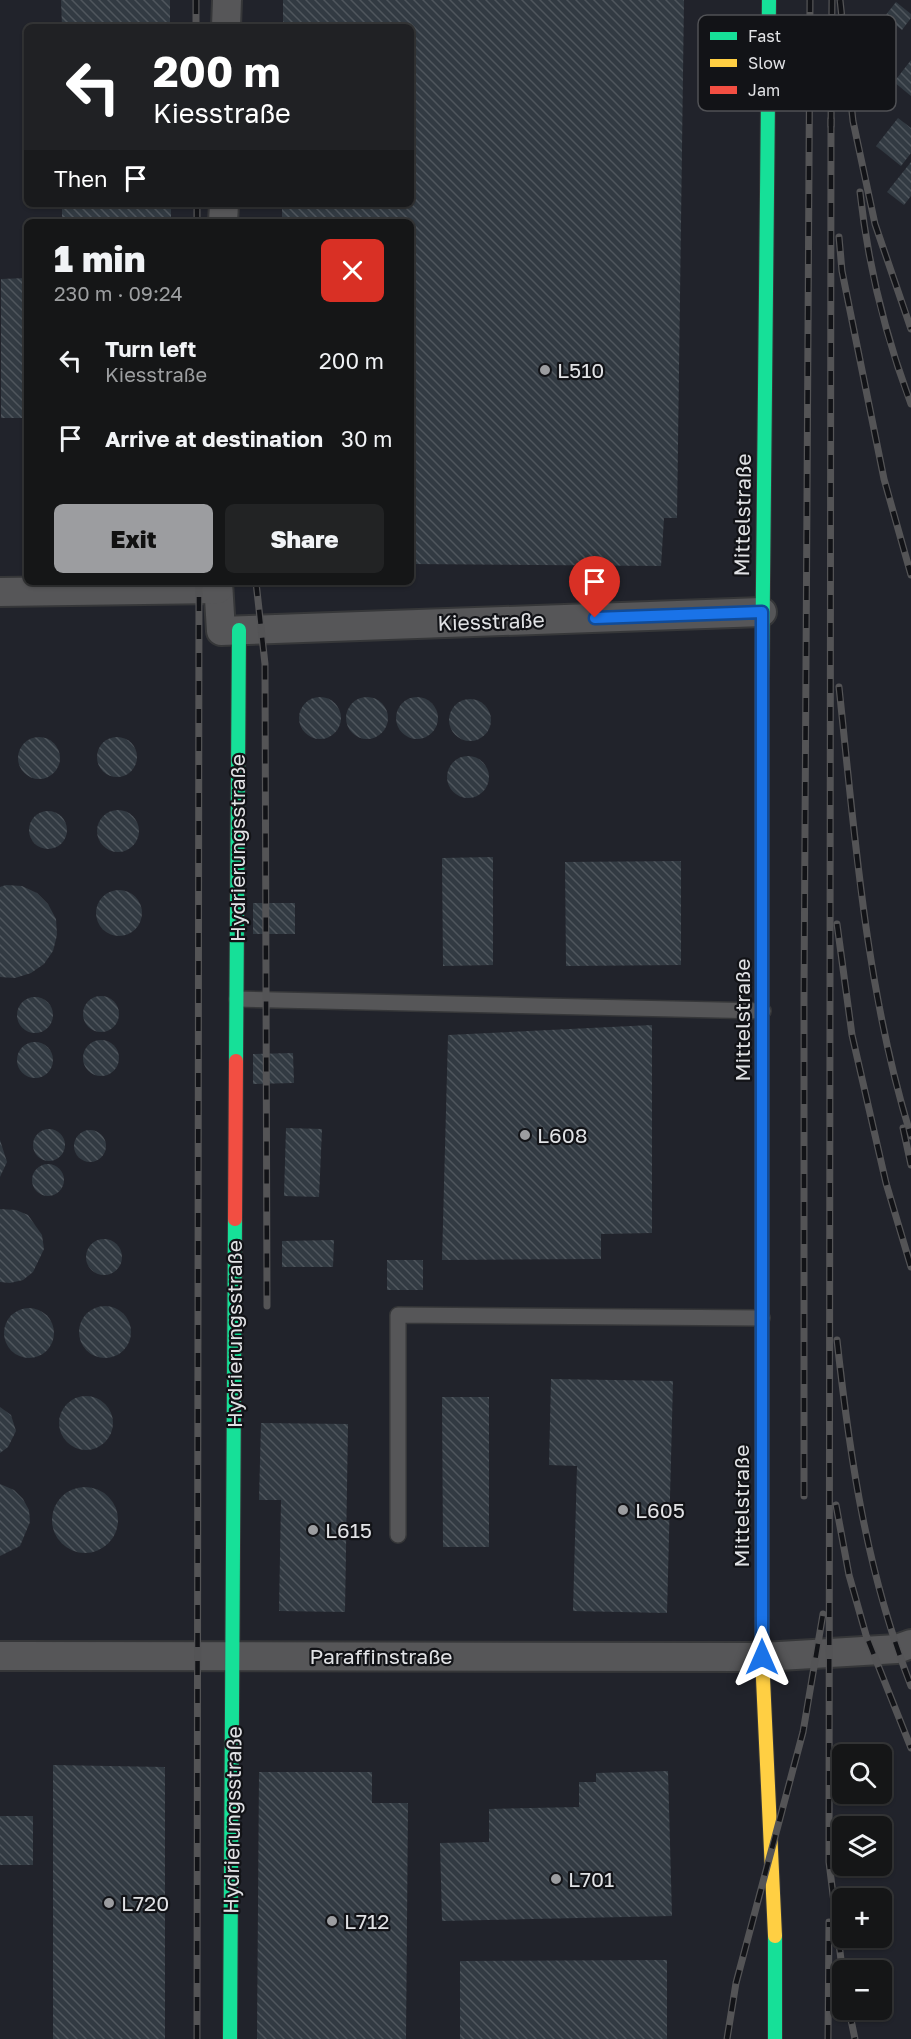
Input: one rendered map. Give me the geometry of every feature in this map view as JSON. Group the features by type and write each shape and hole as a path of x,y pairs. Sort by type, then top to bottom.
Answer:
{"street":[{"path":"226,24 227,0"},
{"name":"Mittelstraße","path":"769,0 769,15"},
{"name":"Mittelstraße","path":"768,111 762,612 762,1657 775,1921 775,2039"},
{"path":"0,592 218,586"},
{"name":"Hydrierungsstraße","path":"218,586 230,631 237,999 230,2039"},
{"name":"Kiesstraße","path":"230,631 762,612"},
{"name":"Paraffinstraße","path":"0,1656 762,1657 897,1649 911,1644"}],"lane":[{"path":"237,999 763,1011"},
{"path":"398,1535 398,1315 762,1318"}],"shaded area":[{"path":"0,0 911,0 911,2039 0,2039"}],"building":[{"path":"61,0 170,0 170,24 62,24"},
{"name":"L510","path":"283,0 684,0 677,518 664,518 661,566 414,564 414,219 282,219 282,207 414,207 414,24 283,24"},
{"path":"896,2 911,14 911,18 902,30 896,25 896,15 886,15"},
{"path":"911,60 911,96 896,84 896,79"},
{"path":"898,118 911,128 911,153 901,166 876,146"},
{"path":"911,162 911,196 904,205 887,192"},
{"path":"62,207 171,207 171,219 62,219"},
{"path":"24,278 24,418 1,418 1,279"},
{"path":"320,697 335,703 341,718 335,733 320,739 305,733 299,718 305,703"},
{"path":"367,697 382,703 388,718 382,733 367,739 352,733 346,718 352,703"},
{"path":"417,697 432,703 438,718 432,733 417,739 402,733 396,718 402,703"},
{"path":"470,699 485,705 491,720 485,735 470,741 455,735 449,720 455,705"},
{"path":"39,737 54,743 60,758 54,773 39,779 24,773 18,758 24,743"},
{"path":"117,737 125,738 131,743 136,749 136,765 131,771 125,776 117,777 109,776 103,771 98,765 97,757 98,749 103,743 109,738"},
{"path":"468,756 483,762 489,777 483,792 468,798 453,792 447,777 453,762"},
{"path":"118,810 133,816 139,831 133,846 118,852 103,846 97,831 103,816"},
{"path":"48,811 61,817 67,830 61,843 48,849 35,843 29,830 35,817"},
{"path":"493,857 493,965 443,966 442,858"},
{"path":"681,861 681,965 566,966 565,862"},
{"path":"22,886 37,893 48,904 56,919 57,935 53,951 44,964 31,973 15,978 0,977 0,887"},
{"path":"119,890 135,897 142,913 135,929 119,936 103,929 96,913 103,897"},
{"path":"253,903 295,903 295,934 253,934"},
{"path":"101,996 113,1002 119,1014 113,1026 101,1032 89,1026 83,1014 89,1002"},
{"path":"35,997 47,1003 53,1015 47,1027 35,1033 23,1027 17,1015 23,1003"},
{"name":"L608","path":"652,1025 652,1233 601,1234 601,1259 442,1260 448,1035"},
{"path":"101,1040 113,1046 119,1058 113,1070 101,1076 89,1070 83,1058 89,1046"},
{"path":"35,1042 47,1048 53,1060 47,1072 35,1078 23,1072 17,1060 23,1048"},
{"path":"293,1053 294,1083 253,1084 253,1054"},
{"path":"286,1128 322,1129 319,1197 284,1196"},
{"path":"49,1129 60,1134 65,1145 60,1156 49,1161 38,1156 33,1145 38,1134"},
{"path":"90,1130 101,1135 106,1146 101,1157 90,1162 79,1157 74,1146 79,1135"},
{"path":"0,1140 7,1162 0,1177"},
{"path":"48,1164 59,1169 64,1180 59,1191 48,1196 37,1191 32,1180 37,1169"},
{"path":"0,1209 16,1210 28,1215 42,1235 44,1249 33,1272 23,1280 10,1283 0,1282"},
{"path":"104,1239 116,1245 122,1257 116,1269 104,1275 92,1269 86,1257 92,1245"},
{"path":"334,1240 333,1267 282,1267 282,1241"},
{"path":"387,1260 423,1260 423,1290 387,1290"},
{"path":"100,1306 110,1306 124,1313 131,1332 124,1351 110,1358 100,1358 90,1354 83,1347 79,1337 79,1327 83,1317 90,1310"},
{"path":"24,1308 34,1308 47,1315 54,1328 54,1338 47,1351 34,1358 24,1358 15,1354 8,1347 4,1338 4,1328 8,1319 15,1312"},
{"name":"L605","path":"551,1379 673,1381 667,1613 573,1611 577,1466 549,1465"},
{"path":"86,1396 96,1398 105,1404 111,1413 113,1423 111,1433 105,1442 96,1448 86,1450 76,1448 67,1442 61,1433 59,1423 61,1413 67,1404 76,1398"},
{"path":"442,1397 489,1397 489,1547 443,1547"},
{"path":"0,1407 11,1415 16,1431 8,1447 0,1453"},
{"name":"L615","path":"261,1423 348,1424 345,1612 279,1611 281,1500 259,1500"},
{"path":"0,1484 14,1490 23,1499 29,1510 30,1522 20,1546 0,1556"},
{"path":"78,1487 92,1487 104,1492 113,1501 118,1520 116,1533 109,1544 92,1553 78,1553 66,1548 57,1539 52,1527 52,1513 57,1501 66,1492"},
{"name":"L720","path":"53,1765 165,1767 165,2039 53,2039"},
{"name":"L701","path":"668,1771 672,1916 442,1921 440,1843 489,1842 489,1809 579,1807 579,1782 596,1782 596,1773"},
{"name":"L712","path":"259,1772 372,1772 372,1803 408,1803 406,2039 257,2039"},
{"path":"0,1816 33,1816 33,1865 0,1865"},
{"path":"667,1960 667,2039 460,2039 460,1961"}],"railway":[{"path":"196,0 196,24"},
{"path":"810,0 810,15"},
{"path":"832,0 832,15"},
{"path":"840,0 842,15"},
{"path":"804,1496 804,996 809,111"},
{"path":"831,111 831,126"},
{"path":"852,111 875,224 911,329"},
{"path":"831,119 829,1862 841,1960"},
{"path":"860,192 879,300 893,352 911,404"},
{"path":"197,207 197,219"},
{"path":"839,237 842,271 884,479 911,575"},
{"path":"197,2039 199,585"},
{"path":"256,585 265,664 267,1306"},
{"path":"839,687 864,914 883,1026 911,1136"},
{"path":"837,924 852,1035 886,1183 911,1267"},
{"path":"903,1128 911,1165"},
{"path":"837,1340 862,1516 883,1601 911,1686"},
{"path":"836,1505 849,1575 866,1635 911,1748"},
{"path":"727,2039 736,1983 803,1732 823,1614"},
{"path":"828,2039 829,1922"},
{"path":"851,2020 855,2039"}],"traffic: fast":[{"path":"769,0 769,15"},
{"path":"762,680 768,111"},
{"path":"236,1061 239,630"},
{"path":"762,1089 762,1587"},
{"path":"230,2039 235,1219"},
{"path":"775,1936 775,2039"}],"traffic: slow":[{"path":"762,680 762,1089"},
{"path":"762,1587 762,1657 775,1936"}],"traffic: jam":[{"path":"235,1219 236,1061"}],"place":[{"name":"L510","path":"545,370"},
{"name":"L608","path":"525,1135"},
{"name":"L605","path":"623,1510"},
{"name":"L615","path":"313,1530"},
{"name":"L701","path":"556,1879"},
{"name":"L720","path":"109,1903"},
{"name":"L712","path":"332,1921"}],"route":[{"path":"595,618 762,612 762,1657"}]}
